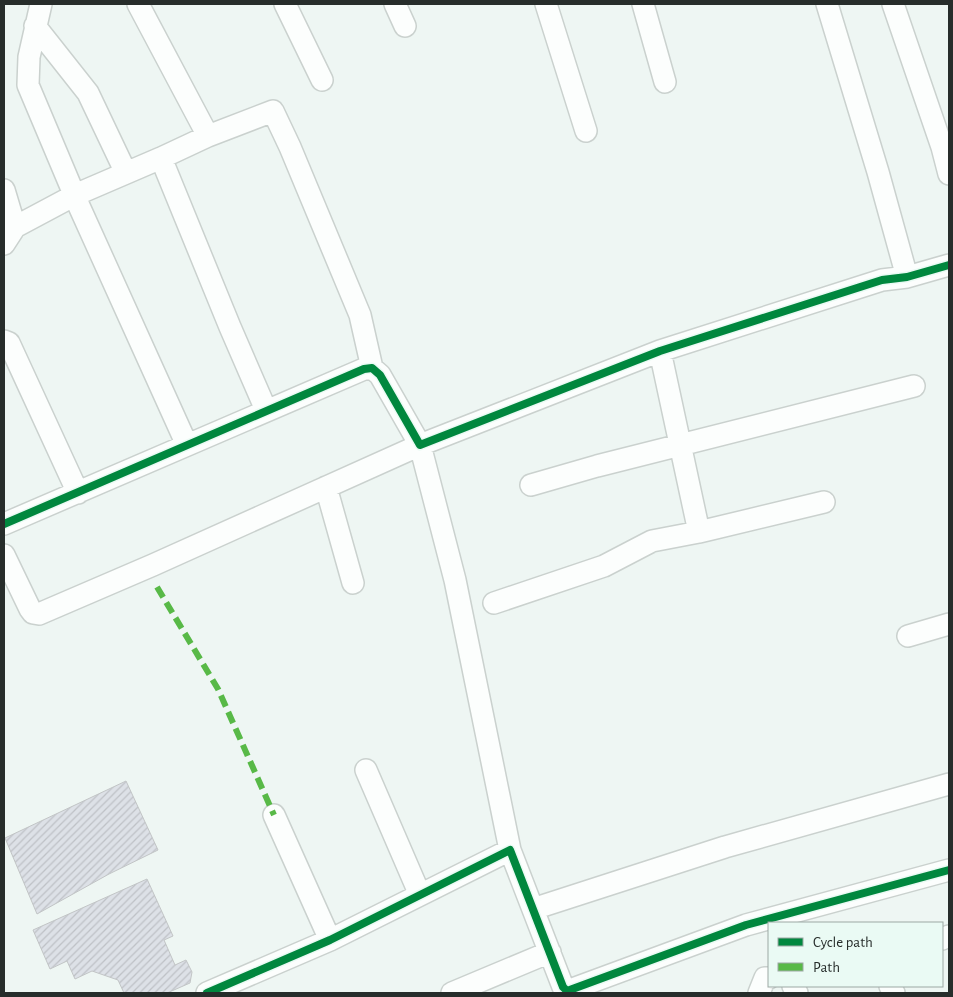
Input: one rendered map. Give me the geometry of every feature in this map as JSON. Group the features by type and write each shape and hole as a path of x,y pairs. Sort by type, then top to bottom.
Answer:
{"street":[{"path":"41,4 29,57 28,85 187,445"},
{"path":"138,4 208,136"},
{"path":"285,4 322,80"},
{"path":"395,4 405,26"},
{"path":"546,4 586,131"},
{"path":"643,4 664,82"},
{"path":"827,4 878,172 907,277"},
{"path":"893,4 942,146 949,174"},
{"path":"36,26 88,93 126,173"},
{"path":"4,190 9,235 75,195 208,136 273,111 290,147 360,315 372,368 380,375 420,445 455,580 510,850 563,987 567,992 746,924 949,870"},
{"path":"161,158 266,410"},
{"path":"4,555 30,610 33,614 39,614 153,566 420,445 660,351 882,280 907,277 949,265"},
{"path":"4,341 9,343 78,493"},
{"path":"660,351 699,532"},
{"path":"4,524 364,368 372,368"},
{"path":"531,485 679,445 914,386"},
{"path":"326,487 353,583"},
{"path":"494,603 604,566 652,540 699,532 824,502"},
{"path":"908,636 949,624"},
{"path":"366,770 420,895"},
{"path":"533,909 725,847 949,784"},
{"path":"274,814 330,940"},
{"path":"207,993 330,940 510,850"},
{"path":"452,993 550,952"},
{"path":"758,993 765,978 768,978"}],"building":[{"path":"126,781 158,850 109,874 37,914 5,838"},
{"path":"147,879 173,936 164,940 175,965 186,960 192,972 190,983 167,993 124,993 118,980 92,971 75,979 67,961 50,969 33,930"}],"marked path":[{"path":"157,587 218,689 274,815"}],"cycle path":[{"path":"4,524 364,369 372,368 380,375 420,445 660,351 882,280 907,277 949,265"},
{"path":"207,993 330,940 510,850 563,987 567,991 746,925 949,870"}]}
